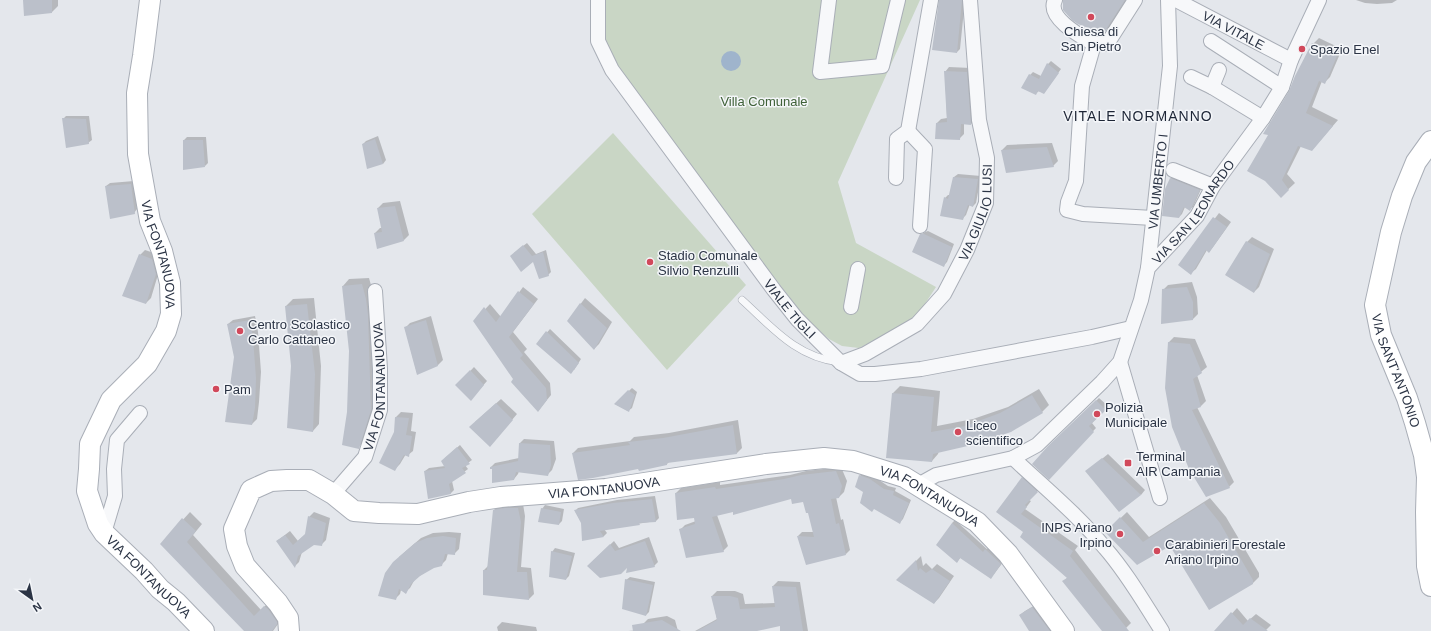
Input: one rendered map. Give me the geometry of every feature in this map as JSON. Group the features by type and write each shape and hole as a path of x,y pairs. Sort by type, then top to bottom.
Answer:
{"street":[{"name":"VIA FONTANUOVA","path":"150,0 144,56 137,93 138,154 150,221 162,251 170,283 171,314 166,331 147,364 111,400 90,444 90,469 86,491 98,524 104,533 204,631"},
{"name":"VIALE TIGLI","path":"598,0 598,41 612,70 797,319 841,362 860,374 875,374 921,369 1092,337 1131,328"},
{"path":"829,0 820,72 882,66 898,0"},
{"path":"896,178 897,140 908,131 931,0"},
{"name":"VIA GIULIO LUSI","path":"841,362 865,354 917,324 944,294 967,250 986,203 987,158 979,120 970,0"},
{"path":"1055,0 1053,4 1054,11 1058,17 1072,31 1094,44 1107,44 1135,0"},
{"name":"VIA UMBERTO I","path":"1148,268 1170,66 1168,0"},
{"name":"VIA VITALE","path":"1176,0 1291,60"},
{"name":"VIA SAN LEONARDO","path":"918,485 936,475 1013,458 1036,444 1102,382 1120,362 1141,300 1148,268 1197,216 1214,186 1263,118 1282,87 1291,60 1319,0"},
{"path":"1211,41 1282,87"},
{"path":"1094,44 1082,86 1076,181 1068,202 1067,210 1083,214 1154,218"},
{"path":"1212,87 1219,70"},
{"path":"1191,77 1212,87 1263,118"},
{"path":"908,131 925,149 920,226"},
{"name":"VIA SANT'ANTONIO","path":"1431,141 1416,162 1402,196 1391,232 1375,305 1381,335 1409,404 1424,455 1427,477 1427,566 1431,586"},
{"path":"1173,170 1214,186"},
{"path":"851,307 858,269"},
{"name":"VIA FONTANANUOVA","path":"333,494 365,457 380,410 380,369 375,291"},
{"path":"1120,362 1160,498"},
{"path":"104,533 115,496 114,469 117,440 140,413"},
{"name":"VIA FONTANUOVA","path":"289,631 288,618 278,603 243,564 237,546 234,529 251,490 271,481 309,480 333,494 354,511 418,514 469,502 501,497 606,489 766,464 824,458 853,461 904,477 977,522 1008,554 1064,631"},
{"path":"1013,458 1073,514 1105,548 1122,570 1162,631"}],"lane":[{"path":"742,300 787,341 807,353 824,360 841,362"}],"green space":[{"name":"Villa Comunale","path":"600,0 920,0 838,182 856,243 936,287 919,313 897,329 859,348 842,346 829,339 808,321 600,53"},
{"name":"Stadio Comunale Silvio Renzulli","path":"613,133 746,285 667,370 532,214"}],"water":[{"path":"727,51 735,51 741,57 741,65 735,71 727,71 721,65 721,57"}],"building":[{"path":"23,0 52,0 52,13 24,16"},
{"path":"939,0 962,0 957,53 932,50"},
{"name":"Chiesa di San Pietro","path":"1063,0 1125,0 1103,34 1072,20 1063,10"},
{"path":"1312,43 1337,56 1325,84 1319,81 1306,113 1333,126 1312,151 1298,146 1282,180 1289,190 1281,198 1265,181 1247,171 1268,135 1263,134 1289,91"},
{"path":"1047,63 1059,73 1044,94 1038,91 1036,95 1021,88 1029,74 1039,79"},
{"path":"944,71 967,72 971,125 961,124 960,140 935,139 936,123 947,122"},
{"path":"62,118 86,119 89,144 66,148"},
{"path":"375,139 383,164 367,169 362,144"},
{"path":"183,140 203,140 205,167 183,170"},
{"path":"1047,147 1054,167 1006,173 1001,150"},
{"path":"953,177 978,179 973,207 968,205 963,220 940,216 944,197 948,199"},
{"path":"1170,178 1200,190 1190,211 1184,207 1179,218 1162,216 1165,189"},
{"path":"131,184 135,214 110,219 105,186"},
{"path":"395,206 404,241 377,249 374,233 382,232 377,208"},
{"path":"1213,217 1227,227 1209,253 1206,250 1191,275 1178,265"},
{"path":"920,234 924,234 952,247 944,267 912,252"},
{"path":"1246,241 1270,254 1254,293 1225,275"},
{"path":"523,245 532,256 543,252 549,276 539,279 533,262 521,272 510,256"},
{"path":"139,254 152,259 156,274 146,304 122,296"},
{"path":"362,284 368,315 371,410 359,449 342,445 347,412 349,351 342,286"},
{"path":"1187,287 1193,302 1193,320 1161,324 1162,289"},
{"path":"518,291 534,304 509,337 523,355 520,358 546,388 547,400 538,412 511,382 513,379 473,321 484,307 496,322"},
{"path":"580,303 607,328 594,350 567,321"},
{"path":"307,304 315,374 313,432 287,428 291,366 285,306"},
{"path":"250,320 256,378 255,408 252,425 225,422 234,357 227,324"},
{"path":"426,320 438,366 417,375 404,327"},
{"path":"546,331 579,363 571,374 536,344"},
{"path":"1168,342 1190,344 1202,373 1193,379 1201,407 1192,410 1230,488 1206,497 1189,469 1172,427 1165,388"},
{"path":"470,370 484,385 471,401 455,385"},
{"path":"628,390 635,395 629,412 614,404"},
{"path":"892,393 934,397 931,432 965,426 1000,413 1032,395 1043,413 1011,432 972,445 933,454 932,462 886,458"},
{"path":"1096,400 1106,410 1089,426 1094,432 1049,480 1032,464 1048,446"},
{"path":"496,403 513,420 490,447 469,427"},
{"path":"395,417 409,418 406,435 412,436 409,457 404,455 395,471 379,463 394,432"},
{"path":"733,425 737,454 667,463 667,465 639,471 638,469 578,480 572,453 630,445 628,442 663,438"},
{"path":"519,443 550,445 551,465 548,476 516,472 514,480 492,483 492,469 490,469 490,467 518,461"},
{"path":"457,447 470,464 462,468 466,473 449,484 451,494 428,499 424,471 445,468 441,461"},
{"path":"1102,458 1141,495 1119,512 1085,471"},
{"path":"836,471 842,486 839,498 831,499 836,524 839,523 846,555 806,565 797,536 814,537 808,513 806,513 803,502 792,504 791,499 733,515 733,512 712,517 724,552 686,558 679,529 695,524 694,518 677,520 675,493 715,487 716,489 801,475"},
{"path":"859,475 870,479 884,489 894,491 893,495 909,503 900,524 874,509 872,512 860,503 863,492 855,487"},
{"path":"1022,477 1038,492 1025,505 1027,507 1021,514 1073,551 1070,556 1129,631 1102,631 1062,581 1067,578 1020,537 1023,532 996,512"},
{"path":"652,499 656,522 639,523 640,525 600,531 604,537 582,541 581,523 574,510 613,503"},
{"path":"1204,503 1220,523 1253,580 1253,584 1209,610 1170,546 1137,565 1105,532 1120,517 1143,542"},
{"path":"518,508 521,522 517,572 527,572 529,600 483,595 483,570 487,570 493,510"},
{"path":"541,508 561,512 559,525 538,522"},
{"path":"308,516 326,523 322,546 314,545 298,556 295,568 276,541 285,535 293,545 305,534"},
{"path":"182,518 196,531 187,542 254,616 264,606 268,609 277,622 272,631 244,631 160,544"},
{"path":"952,523 983,552 985,549 1001,564 991,579 960,558 957,563 936,545"},
{"path":"443,536 456,538 455,555 445,554 442,566 434,568 420,576 411,584 406,594 399,589 396,600 378,596 385,573 393,562 415,543 427,538"},
{"path":"645,541 655,567 626,573 627,568 621,574 600,578 587,566 610,544 615,551"},
{"path":"551,551 572,556 566,580 549,577"},
{"path":"916,560 918,571 920,568 926,573 932,569 950,581 934,604 896,580"},
{"path":"625,579 653,585 646,616 622,609"},
{"path":"772,586 796,587 803,631 780,631 780,626 757,631 697,631 717,620 711,596 730,596 738,598 740,609 775,607"},
{"path":"1032,607 1050,631 1029,631 1019,615"},
{"path":"1231,612 1243,625 1250,618 1268,631 1214,631"},
{"path":"662,620 681,631 633,631 632,625"}],"place":[{"name":"Chiesa di San Pietro","path":"1091,17"},
{"name":"Spazio Enel","path":"1302,49"},
{"name":"Stadio Comunale Silvio Renzulli","path":"650,262"},
{"name":"Centro Scolastico Carlo Cattaneo","path":"240,331"},
{"name":"Pam","path":"216,389"},
{"name":"Polizia Municipale","path":"1097,414"},
{"name":"Liceo scientifico","path":"958,432"},
{"name":"Terminal AIR Campania","path":"1128,463"},
{"name":"INPS Ariano Irpino","path":"1120,534"},
{"name":"Carabinieri Forestale Ariano Irpino","path":"1157,551"}],"district":[{"name":"VITALE NORMANNO","path":"1138,116"}]}
